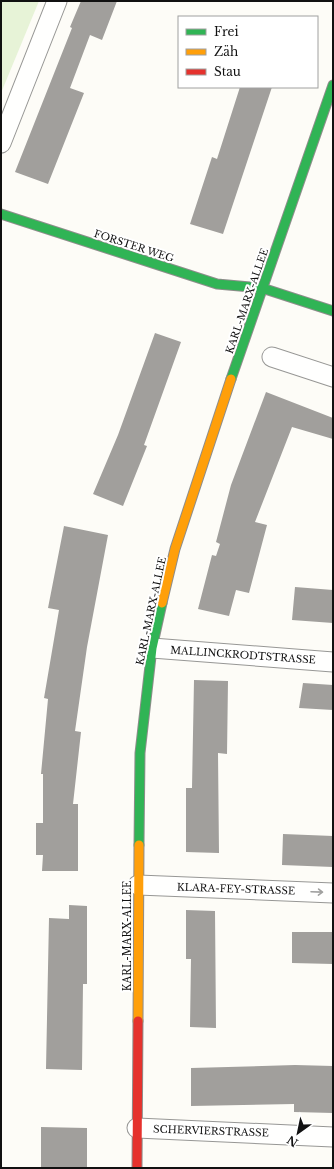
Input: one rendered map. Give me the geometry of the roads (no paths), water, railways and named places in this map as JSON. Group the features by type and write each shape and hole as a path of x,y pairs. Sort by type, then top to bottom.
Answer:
{"street":[{"path":"1,143 57,1"},
{"name":"KARL-MARX-ALLEE","path":"137,1168 140,753 152,648 175,549 204,455 333,85"},
{"name":"FORSTER WEG","path":"1,214 217,284 262,288 333,311"},
{"path":"272,357 333,377"},
{"name":"MALLINCKRODTSTRASSE","path":"152,648 333,662"},
{"name":"KLARA-FEY-STRASSE","path":"138,885 333,893"},
{"name":"SCHERVIERSTRASSE","path":"137,1128 333,1137"}]}
